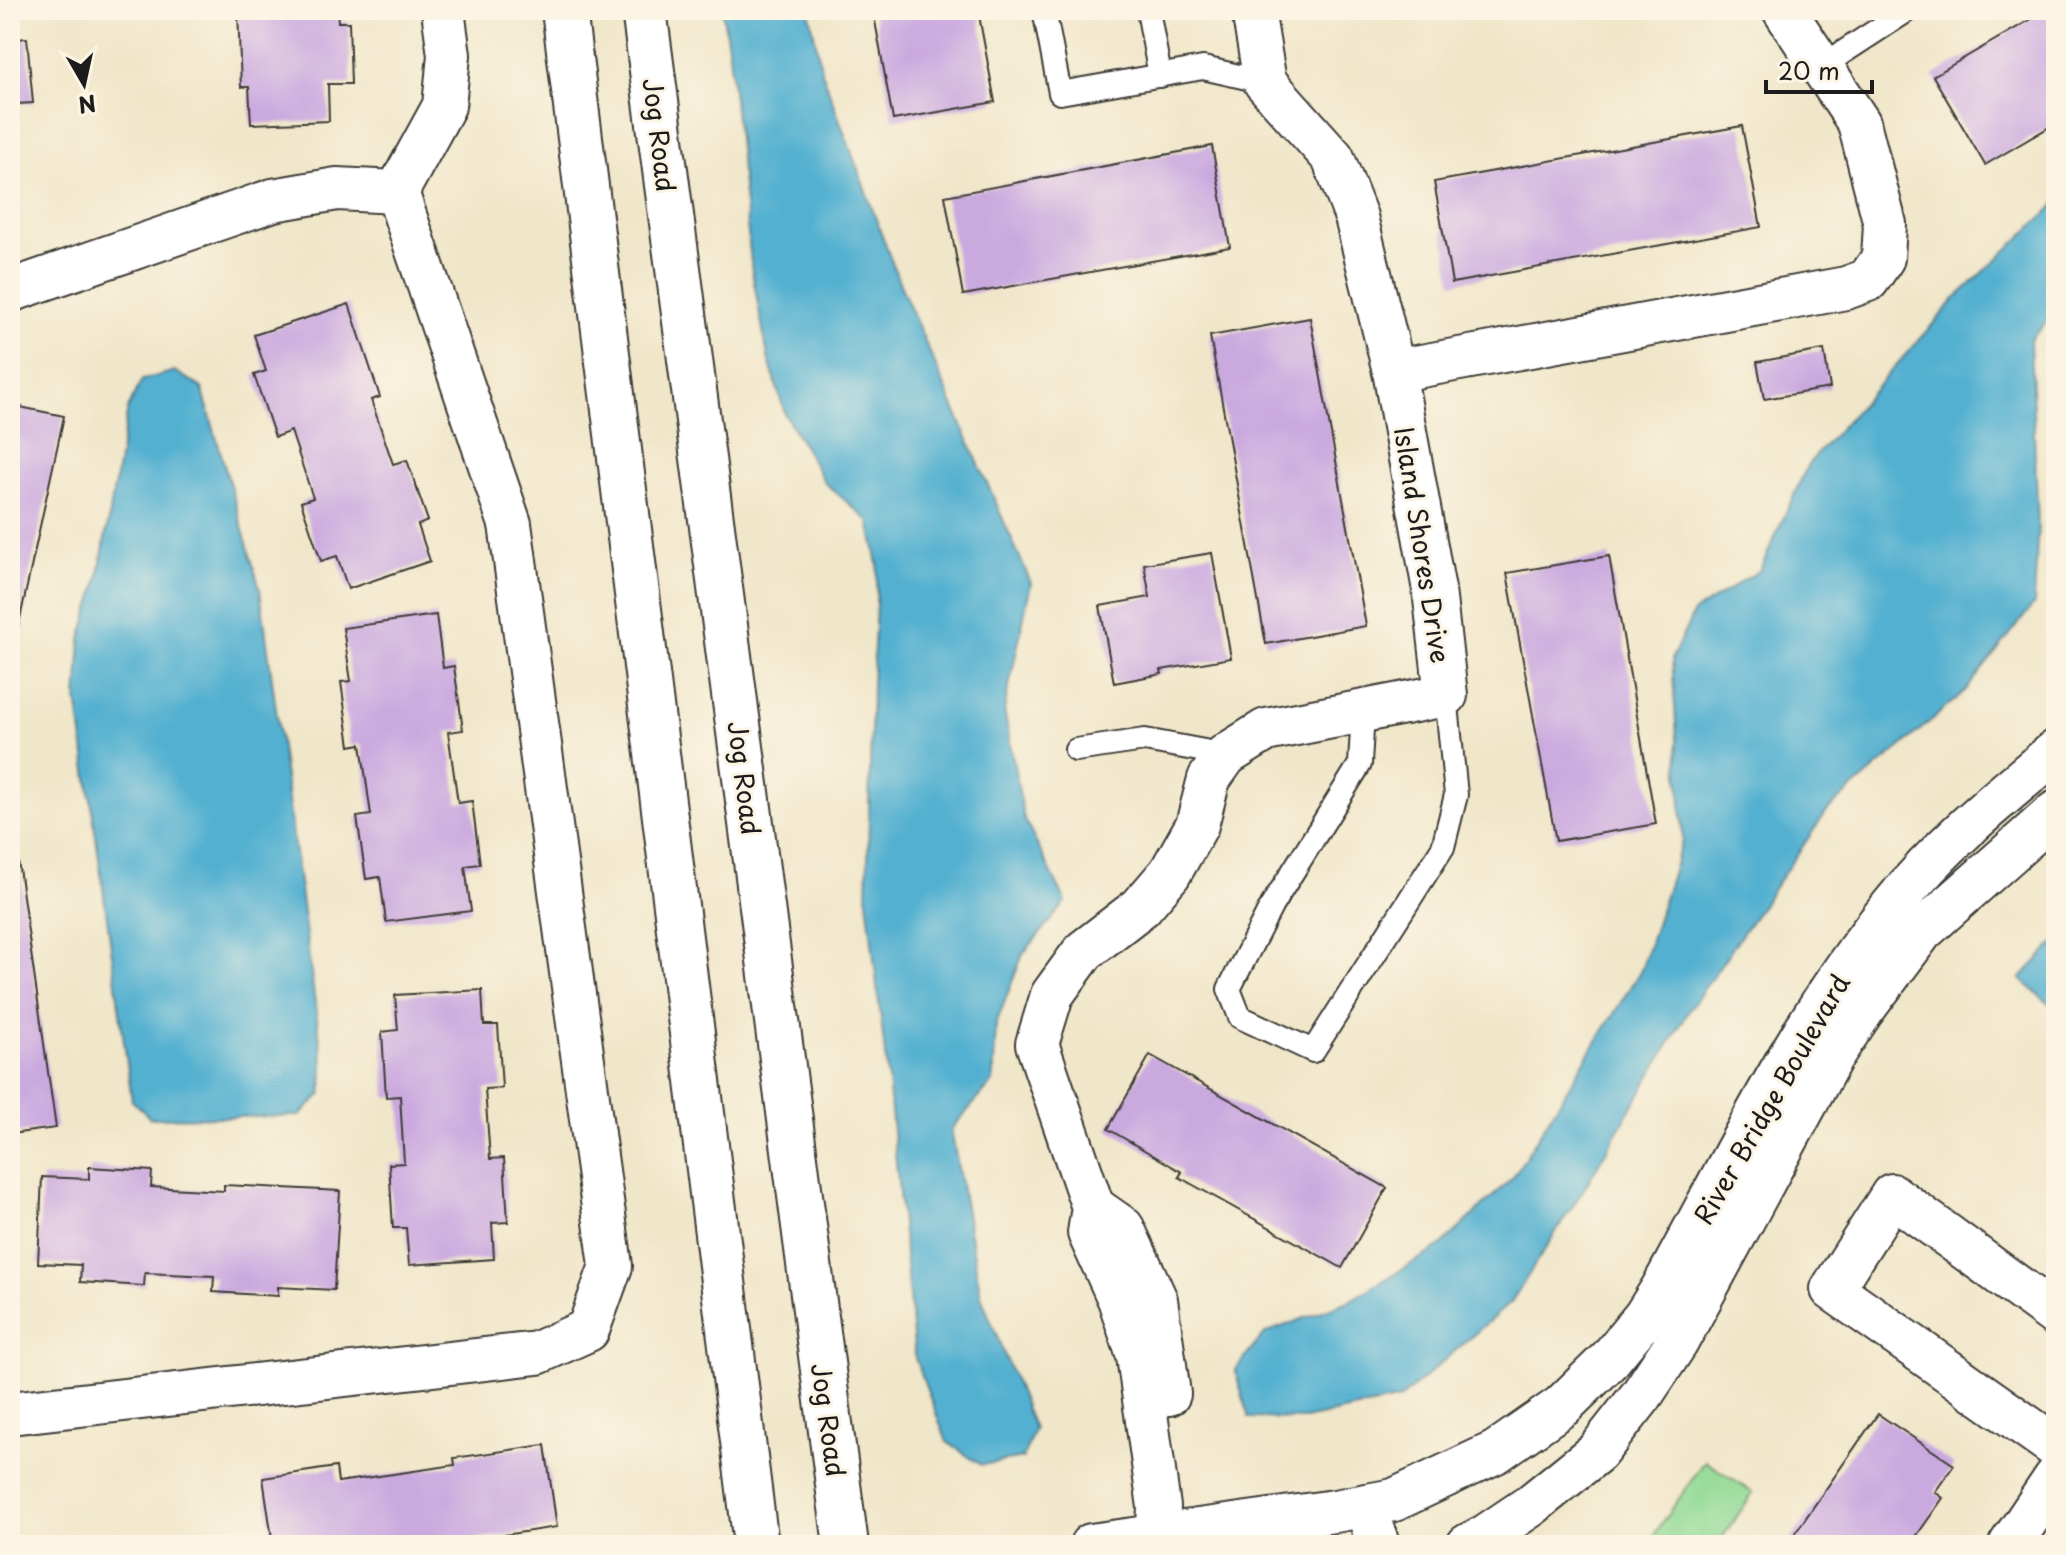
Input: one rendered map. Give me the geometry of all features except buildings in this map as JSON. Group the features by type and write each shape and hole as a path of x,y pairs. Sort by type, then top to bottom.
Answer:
{"main road":[{"path":"564,10 756,1545"},
{"name":"Jog Road","path":"644,10 846,1545"}],"street":[{"path":"10,1413 537,1353 588,1330 611,1266 510,524 397,192 444,106 449,55 443,10"},
{"path":"1253,10 1265,82"},
{"path":"1394,371 1846,288 1868,280 1883,258 1885,224 1859,123 1784,10"},
{"name":"Island Shores Drive","path":"1169,1533 1138,1356 1119,1299 1089,1233 1093,1207 1037,1044 1052,995 1084,951 1141,907 1170,873 1197,825 1209,779 1226,755 1266,730 1446,695 1434,590 1394,371 1356,217 1333,158 1265,82"},
{"path":"10,291 273,200 337,189 397,192"},
{"name":"River Bridge Boulevard","path":"1091,1545 1394,1500 1496,1452 1562,1406 1610,1359 1645,1316 1799,1039 1834,983 1893,904 1937,855 2056,751"},
{"name":"River Bridge Boulevard","path":"1468,1545 1530,1506 1597,1452 1641,1396 1689,1319 1832,1056 1922,931 2056,812"},
{"path":"2056,1315 1892,1195 1832,1289 2056,1447"},
{"path":"1496,1452 1530,1506"},
{"path":"2010,1545 2056,1477"},
{"path":"1366,1505 1378,1545"}],"lane":[{"path":"1044,10 1060,93 1203,68 1265,82"},
{"path":"1148,10 1160,76"},
{"path":"1822,66 1908,10"},
{"path":"1363,711 1360,764 1272,905 1229,989 1240,1017 1313,1051 1443,847 1456,795 1446,695"},
{"path":"1076,750 1145,740 1226,755"}],"green space":[{"path":"1705,1461 1753,1493 1717,1545 1647,1545"}],"water":[{"path":"722,10 809,10 822,72 901,287 1031,583 1004,710 1024,819 1066,902 1023,954 996,1024 993,1082 951,1129 981,1296 1034,1429 1023,1458 981,1465 947,1442 915,1358 867,899 878,564 869,521 825,483 785,414 768,357 752,272"},
{"path":"2056,204 2056,311 2030,340 2038,524 2034,604 1966,690 1827,811 1690,1009 1585,1187 1511,1302 1400,1399 1305,1419 1249,1418 1235,1370 1265,1333 1349,1301 1441,1246 1513,1177 1642,968 1683,839 1672,658 1694,612 1760,570 1808,464 1956,298"},
{"path":"175,371 202,388 260,589 323,1063 322,1094 299,1116 150,1118 132,1101 77,698 81,639 97,585 128,408 142,380"},
{"path":"2056,941 2056,1009 2020,979"}]}
